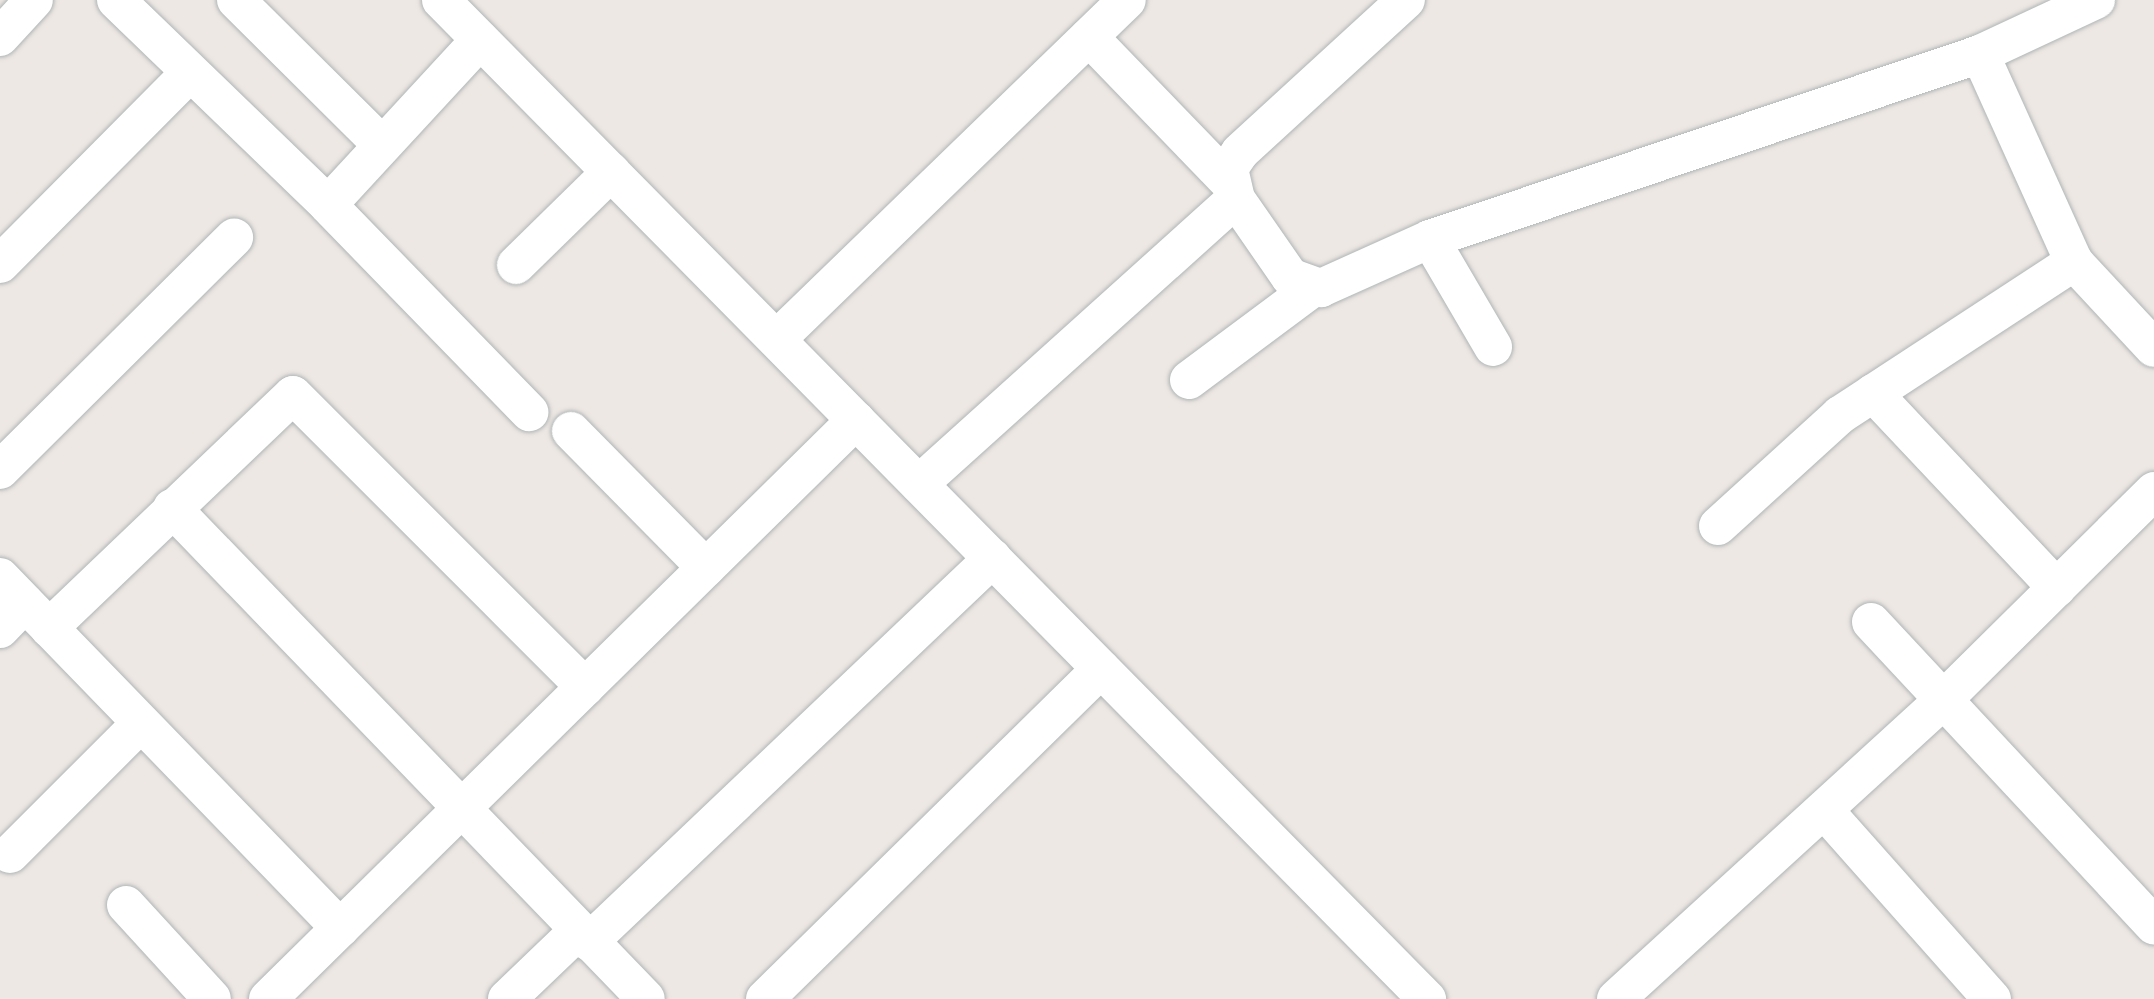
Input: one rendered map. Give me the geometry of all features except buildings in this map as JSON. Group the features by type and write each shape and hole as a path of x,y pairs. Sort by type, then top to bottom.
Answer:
{"street":[{"path":"0,37 34,0"},
{"path":"116,0 328,205 529,412"},
{"path":"236,0 380,143"},
{"path":"441,0 1427,999"},
{"path":"777,339 1127,0"},
{"path":"919,484 1232,190 1240,152 1406,0"},
{"path":"1189,380 1311,289 1430,239 1980,54 2096,0"},
{"path":"1089,37 1232,190 1290,277 1311,289"},
{"path":"328,205 380,143 480,40"},
{"path":"1980,54 2074,262 2154,348"},
{"path":"0,264 190,73"},
{"path":"516,265 611,172"},
{"path":"0,470 234,238"},
{"path":"1430,239 1493,347"},
{"path":"1718,526 1873,393 2074,262"},
{"path":"1873,393 2057,587"},
{"path":"340,928 141,723 19,609 172,508 286,397 302,398 585,687"},
{"path":"268,999 856,420"},
{"path":"571,431 706,568"},
{"path":"1616,999 1943,700 2154,491"},
{"path":"172,508 459,811 646,999"},
{"path":"507,999 584,936 993,558"},
{"path":"1871,622 2154,926"},
{"path":"765,999 1101,669"},
{"path":"10,854 141,723"},
{"path":"1824,810 1992,999"},
{"path":"126,905 212,999"}]}
